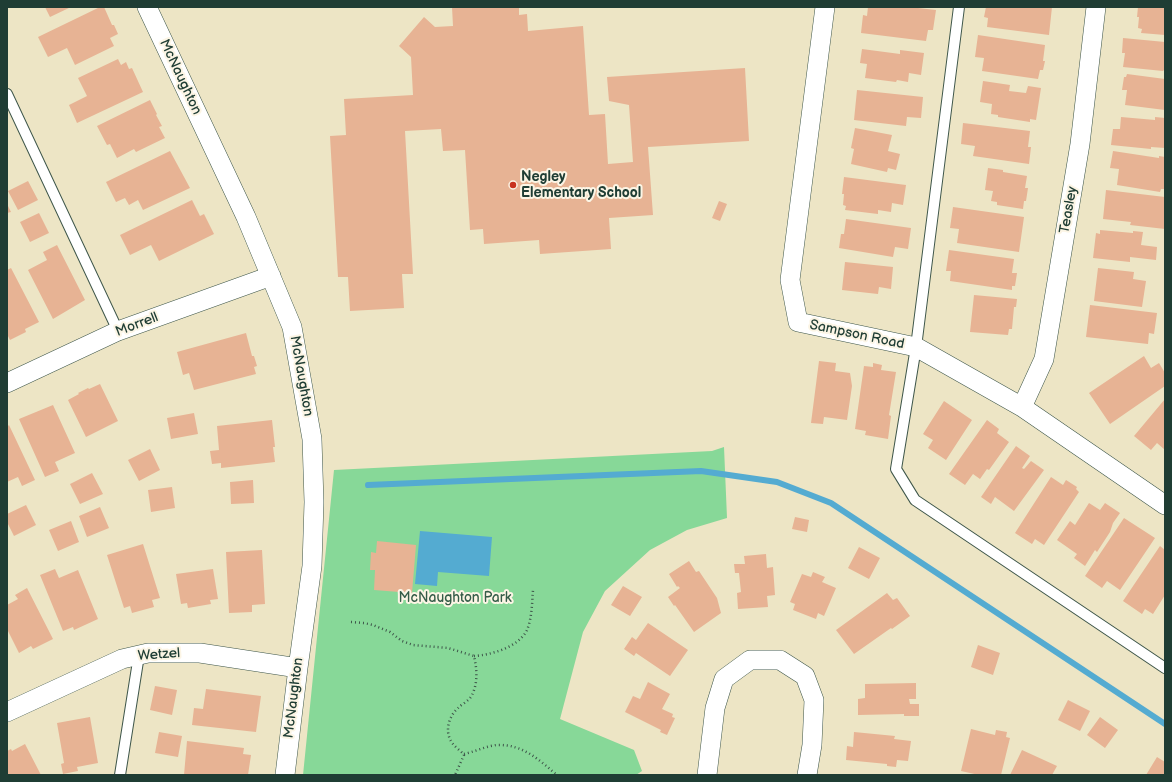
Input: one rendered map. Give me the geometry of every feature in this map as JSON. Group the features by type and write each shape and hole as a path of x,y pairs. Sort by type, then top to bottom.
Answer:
{"street":[{"name":"McNaughton","path":"147,7 246,217 292,327 312,439 314,502 312,566 285,775"},
{"name":"Sampson Road","path":"825,7 790,280 798,322 916,347 1022,407 1165,505"},
{"name":"Teasley","path":"1022,407 1044,359 1080,144 1096,7"},
{"name":"Morrell","path":"7,383 118,331 271,276"},
{"name":"Wetzel","path":"7,712 122,659 148,653 200,653 298,668"},
{"path":"707,775 715,708 724,679 750,660 780,660 805,676 814,700 812,745 807,775"}],"lane":[{"path":"959,7 916,347 896,469 915,500 1165,668"},
{"path":"7,94 118,331"},
{"path":"120,775 139,655"}],"path":[{"path":"351,622 373,625 390,632 402,642 413,645 448,648 474,656 485,655 508,647 524,635 530,622 533,590"},
{"path":"464,754 452,743 448,733 448,724 452,715 471,696 477,681 477,666 474,656"},
{"path":"464,754 496,745 512,746 534,756 557,775"},
{"path":"455,775 464,754"}],"green space":[{"name":"McNaughton Park","path":"724,447 727,518 687,530 650,550 605,591 583,632 560,719 634,750 642,771 636,775 303,775 334,470 712,451"}],"water":[{"path":"420,531 492,537 489,576 438,572 437,586 415,584"}],"building":[{"path":"45,7 71,7 50,17"},
{"path":"100,7 104,7 118,34 110,38 114,46 75,65 67,48 48,57 38,37"},
{"path":"452,7 519,7 519,15 527,14 528,31 583,26 589,115 605,114 608,164 633,162 629,105 609,101 607,77 745,68 749,141 648,147 653,215 609,218 611,249 540,254 539,240 484,244 483,229 470,230 465,150 443,151 441,129 405,131 413,274 402,274 404,308 350,311 348,277 338,277 330,136 346,135 344,99 413,95 411,57 399,46 424,17 435,27 453,26"},
{"path":"868,7 909,7 936,10 933,30 928,30 926,41 861,33 863,15 867,16"},
{"path":"986,7 1052,7 1049,35 987,27 988,18 984,17"},
{"path":"1138,7 1165,7 1165,35 1141,33 1142,29 1138,28"},
{"path":"978,35 1045,45 1043,61 1045,61 1043,70 1040,70 1038,79 982,71 984,58 975,57"},
{"path":"1123,38 1165,42 1165,69 1163,71 1123,67 1125,53 1122,53"},
{"path":"862,49 900,54 900,50 924,53 921,75 909,73 908,82 865,78 867,64 860,63"},
{"path":"118,59 121,65 126,62 129,69 132,68 143,92 77,123 69,105 87,96 78,78"},
{"path":"1127,74 1165,79 1165,110 1125,105 1127,90 1122,90 1124,77 1126,77"},
{"path":"983,81 1010,85 1009,91 1026,93 1028,86 1041,88 1036,120 1030,119 1030,122 998,117 998,115 991,114 992,104 980,102"},
{"path":"857,90 923,97 921,118 907,117 906,126 854,120"},
{"path":"150,100 162,126 159,127 165,138 136,152 134,149 117,158 110,144 107,145 97,126"},
{"path":"1121,117 1155,120 1155,117 1165,118 1165,148 1151,147 1151,149 1111,145 1113,129 1120,129"},
{"path":"963,123 1030,131 1028,147 1031,147 1029,164 973,156 975,146 961,144"},
{"path":"855,128 892,135 888,151 900,154 896,170 888,168 887,172 851,164 854,149 851,148"},
{"path":"170,151 190,188 143,210 138,200 129,205 125,198 116,202 106,182"},
{"path":"1113,151 1159,158 1159,156 1165,157 1164,189 1161,189 1160,192 1117,185 1119,169 1110,168"},
{"path":"988,168 1027,176 1025,188 1028,188 1023,209 997,205 997,202 991,201 993,191 985,190"},
{"path":"844,177 906,185 903,205 892,203 891,212 878,210 878,214 845,210 846,206 843,205 844,194 842,194"},
{"path":"28,181 38,200 18,210 8,191"},
{"path":"1106,190 1165,197 1165,229 1130,225 1131,222 1103,219"},
{"path":"192,200 200,216 204,214 214,234 159,261 151,245 130,255 120,235"},
{"path":"719,201 727,204 720,221 712,218"},
{"path":"7,204 11,212 7,213"},
{"path":"953,207 1024,217 1019,252 957,243 959,229 950,228"},
{"path":"39,213 49,233 30,242 20,222"},
{"path":"846,219 911,228 908,249 895,247 893,257 839,248 841,234 844,234"},
{"path":"1100,230 1133,233 1133,231 1143,232 1141,245 1157,247 1156,260 1130,257 1130,262 1093,258 1096,233 1100,234"},
{"path":"57,245 85,300 53,319 28,270 47,260 43,252"},
{"path":"949,250 1014,259 1012,273 1017,273 1015,286 1012,286 1012,290 950,281 951,271 946,271"},
{"path":"845,262 893,267 891,289 879,287 878,294 842,290"},
{"path":"11,268 39,322 25,329 26,332 10,340 7,334 7,270"},
{"path":"1098,268 1134,272 1133,279 1146,281 1142,307 1094,301"},
{"path":"974,295 1017,299 1016,307 1014,307 1012,329 1009,329 1008,335 970,332"},
{"path":"1090,305 1157,313 1154,334 1149,333 1148,344 1086,337"},
{"path":"246,333 252,356 254,356 257,366 254,367 256,374 194,390 189,373 183,375 177,352"},
{"path":"1144,356 1151,368 1159,363 1165,373 1165,386 1110,424 1089,393"},
{"path":"819,361 836,363 835,371 850,373 852,386 847,420 824,417 823,424 811,423"},
{"path":"873,363 882,365 881,370 896,372 889,415 891,416 888,439 865,435 866,431 855,429 864,366 873,367"},
{"path":"100,384 118,421 86,437 68,400 88,388 89,389"},
{"path":"1165,399 1165,450 1157,443 1151,450 1134,436"},
{"path":"944,401 972,420 946,460 928,448 933,440 923,434"},
{"path":"53,405 75,453 55,462 59,471 45,477 19,419"},
{"path":"194,413 198,434 171,439 167,418"},
{"path":"272,420 275,462 221,468 221,463 212,464 210,451 219,450 217,426"},
{"path":"987,420 999,429 997,433 1009,442 989,470 987,469 980,479 973,474 965,485 949,474"},
{"path":"9,425 35,480 22,486 18,477 7,482 7,427"},
{"path":"1016,446 1030,456 1022,468 1024,469 1031,461 1044,470 1014,511 995,497 991,504 981,497"},
{"path":"150,449 160,470 139,481 128,460"},
{"path":"92,473 103,494 80,504 70,484"},
{"path":"1051,477 1063,485 1066,480 1077,487 1076,489 1079,492 1044,545 1035,539 1032,544 1015,533"},
{"path":"253,480 254,503 231,504 230,482"},
{"path":"172,487 175,508 151,512 148,490"},
{"path":"1089,503 1100,510 1105,503 1120,513 1097,552 1095,550 1085,566 1074,558 1077,554 1057,540 1070,521 1075,525"},
{"path":"26,505 36,525 14,536 7,522 7,514"},
{"path":"100,507 109,528 87,537 79,516"},
{"path":"795,517 809,520 807,532 792,529"},
{"path":"1124,518 1155,538 1120,590 1107,581 1102,588 1085,576"},
{"path":"71,521 79,542 58,551 49,530"},
{"path":"377,541 416,545 412,593 374,590 375,570 370,570 371,552 376,553"},
{"path":"143,544 160,598 152,600 154,607 132,613 130,606 124,608 107,555"},
{"path":"1160,546 1165,550 1165,595 1153,614 1145,609 1142,614 1123,601"},
{"path":"859,547 880,558 869,579 848,568"},
{"path":"262,550 265,604 252,605 252,612 229,613 226,552"},
{"path":"766,554 767,568 773,567 775,595 767,596 768,607 738,609 737,593 741,592 739,573 735,573 734,564 745,564 744,556"},
{"path":"689,561 696,572 699,571 717,598 721,613 694,632 668,597 680,588 678,586 677,587 669,574"},
{"path":"55,569 59,578 78,570 98,619 74,630 73,627 63,631 40,575"},
{"path":"213,569 218,599 210,600 211,604 188,608 187,603 181,604 176,574"},
{"path":"813,572 825,577 822,582 836,588 824,616 818,613 816,619 793,610 795,604 790,602 802,574 811,577"},
{"path":"623,586 642,597 630,616 611,605"},
{"path":"27,588 53,639 33,649 31,646 19,653 7,629 7,605 18,599 15,595"},
{"path":"887,593 893,600 897,598 910,616 854,654 836,630"},
{"path":"648,623 688,650 670,676 636,653 634,656 624,649 632,637 636,640"},
{"path":"978,645 1000,653 993,675 971,667"},
{"path":"648,682 670,694 662,709 673,714 672,717 675,718 667,735 660,732 661,730 625,712 633,696 640,699"},
{"path":"916,683 916,699 909,699 910,704 919,704 919,716 904,716 904,714 858,715 858,699 865,698 865,684"},
{"path":"155,686 177,690 172,715 150,710"},
{"path":"206,689 261,696 256,732 192,725 194,708 203,709"},
{"path":"1068,700 1090,711 1080,731 1058,720"},
{"path":"90,717 98,763 77,767 78,771 63,774 61,764 64,763 57,723"},
{"path":"1100,717 1118,730 1105,748 1087,735"},
{"path":"971,729 995,735 996,730 1007,732 1006,737 1010,738 1001,775 979,775 961,771"},
{"path":"159,732 182,736 178,757 155,753"},
{"path":"854,732 895,736 894,739 911,741 908,761 897,760 896,767 887,766 887,764 846,760 847,746 853,747"},
{"path":"187,741 244,748 243,754 251,755 248,775 184,775"},
{"path":"25,744 41,775 7,775 7,751 11,749 12,751"},
{"path":"1022,750 1057,766 1052,775 1010,775"},
{"path":"1157,757 1165,762 1165,775 1146,775"}],"waterway":[{"path":"368,485 701,471 777,482 831,503 1165,724"}],"place":[{"name":"Negley Elementary School","path":"513,185"}]}
